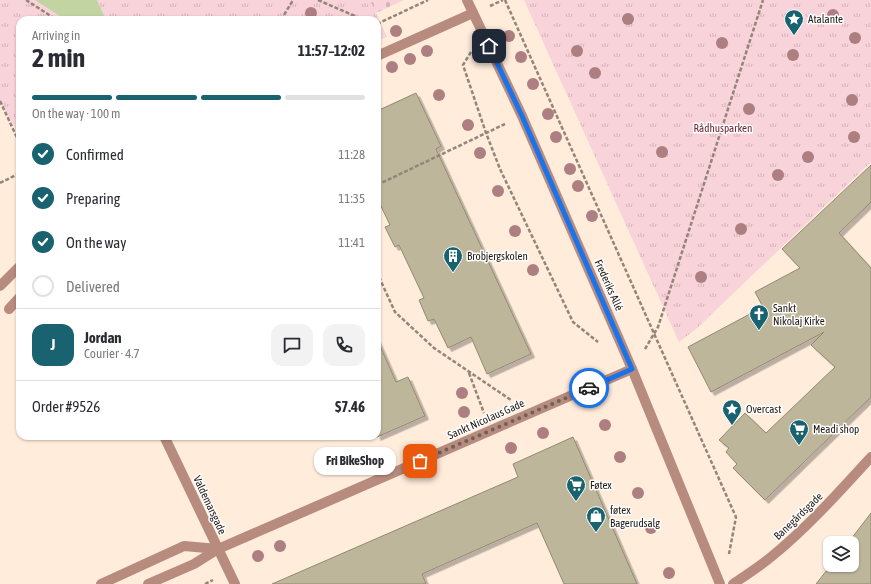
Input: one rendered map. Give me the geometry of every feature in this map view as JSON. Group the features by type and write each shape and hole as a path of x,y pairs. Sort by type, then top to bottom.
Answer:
{"street":[{"name":"Frederiks Allé","path":"467,0 522,116 632,369 720,584"},
{"path":"381,54 473,13"},
{"path":"0,286 16,270"},
{"path":"9,309 16,301"},
{"name":"Sankt Nicolaus Gade","path":"148,584 194,564 218,549 632,369"},
{"name":"Valdemarsgade","path":"166,440 235,584"},
{"name":"Banegårdsgade","path":"733,584 770,559 826,506 871,457"},
{"path":"101,584 184,546 218,549"}],"path":[{"path":"26,0 51,16"},
{"path":"283,16 293,0"},
{"path":"318,0 355,16"},
{"path":"381,22 428,0"},
{"path":"505,0 736,517 728,562"},
{"path":"655,334 763,0"},
{"path":"482,32 463,64 486,133 500,169 573,322 603,346"},
{"path":"0,101 16,135"},
{"path":"381,183 522,116"},
{"path":"0,183 16,175"},
{"path":"381,281 395,312 434,348 495,391 532,412"},
{"path":"469,373 491,430"}],"green space":[{"path":"0,0 370,0 377,16 16,16 16,130 0,101"},
{"path":"370,0 404,0 376,13"},
{"name":"Rådhusparken","path":"524,0 871,0 871,162 696,329 679,342"},
{"path":"381,24 387,37 381,39"}],"shaded area":[{"path":"35,0 97,0 104,16 60,16"}],"building":[{"name":"Brobjergskolen","path":"416,93 441,146 436,149 531,354 487,374 471,337 448,348 434,319 428,321 419,300 424,298 399,245 395,247 385,227 390,225 381,206 381,109"},
{"path":"871,165 871,202 839,233 871,268 871,397 765,500 733,468 737,464 726,452 729,448 719,440 745,413 766,433 835,367 811,345 824,332 711,392 688,347 763,307 755,292 800,268 782,249"},
{"path":"381,348 396,382 408,377 425,416 381,435"},
{"path":"573,437 637,584 564,584 537,523 422,574 426,584 272,584 518,477 513,464"},
{"path":"871,513 871,584 816,584 825,572 859,572 859,536 853,536"}],"way so far":[{"path":"420,461 589,388"}],"place":[{"name":"Atalante","path":"794,36"},
{"name":"Brobjergskolen","path":"453,273"},
{"name":"Sankt Nikolaj Kirke","path":"759,331"},
{"name":"Overcast","path":"732,426"},
{"name":"Meadi shop","path":"799,446"},
{"name":"Fri BikeShop","path":"420,461"},
{"name":"Føtex","path":"576,502"},
{"name":"føtex Bagerudsalg","path":"596,533"}],"route":[{"path":"489,46 522,116 632,369 589,388"}]}
